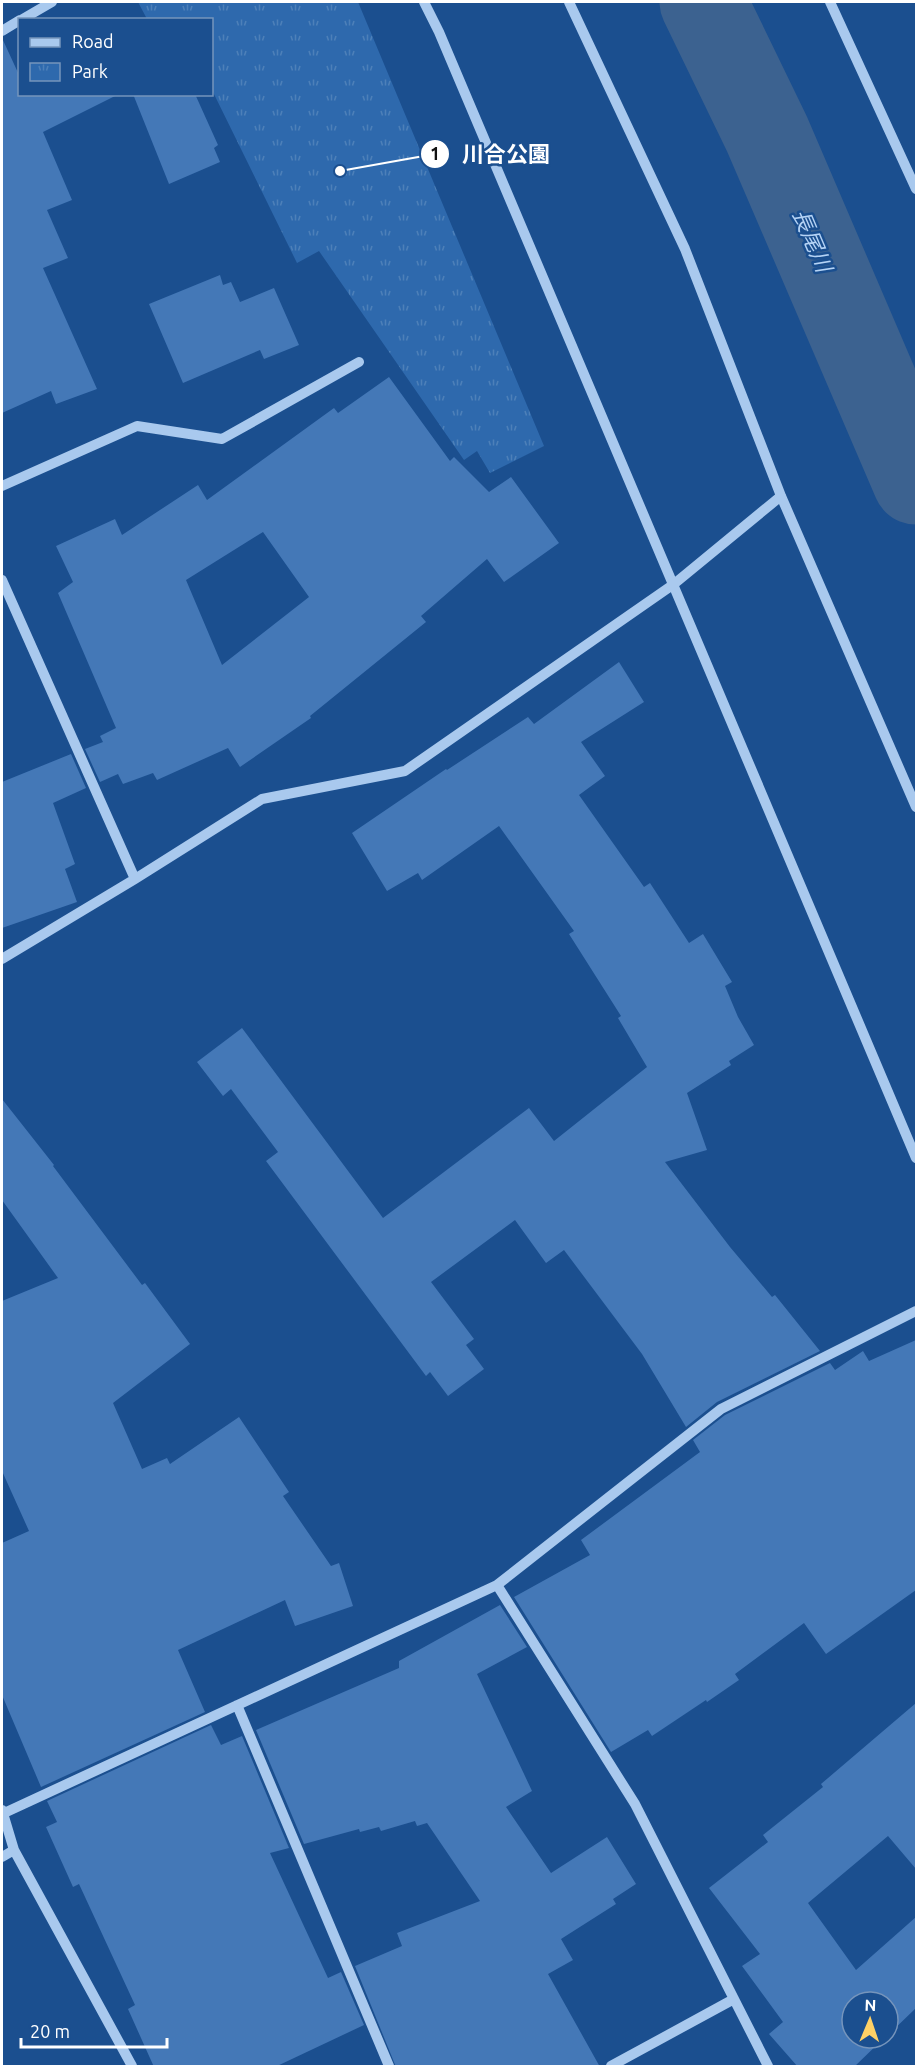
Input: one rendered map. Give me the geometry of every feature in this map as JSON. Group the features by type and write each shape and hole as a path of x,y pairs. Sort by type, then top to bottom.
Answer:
{"street":[{"path":"24,18 52,2"},
{"path":"424,2 444,43 916,1158"},
{"path":"569,2 685,249 781,496 916,807"},
{"path":"830,2 916,189"},
{"path":"2,31 18,21"},
{"path":"2,486 137,426 222,439 359,362"},
{"path":"2,959 262,799 405,771 674,584 781,496"},
{"path":"2,580 135,879"},
{"path":"132,2067 14,1850 2,1812 497,1585 721,1409 916,1311"},
{"path":"497,1585 635,1804 768,2067"},
{"path":"237,1705 389,2067"},
{"path":"2,1857 14,1850"},
{"path":"610,2067 734,1999"}],"green space":[{"path":"138,2 358,2 544,446 490,473 477,451 464,460 319,251 297,263 213,92 213,18 146,18"}],"building":[{"path":"2,38 18,73 18,96 115,96 43,132 72,200 47,210 68,258 43,268 97,389 56,404 51,391 2,413"},
{"path":"134,96 196,96 218,145 214,148 220,162 169,184"},
{"path":"220,275 223,285 231,282 240,302 274,288 299,345 264,359 260,350 183,383 149,304"},
{"path":"389,377 450,461 454,457 489,492 511,477 559,543 504,582 487,559 421,616 426,622 310,716 311,718 240,767 228,748 157,780 153,773 123,784 118,774 100,782 85,749 103,742 100,736 116,728 58,593 73,582 56,546 115,519 122,535 198,485 207,500 334,408 338,413","holes":["263,532 309,597 222,665 186,580"]},
{"path":"619,662 644,702 581,742 605,776 579,795 644,887 650,883 689,943 703,934 732,982 725,986 738,1017 754,1045 729,1061 731,1065 687,1093 707,1150 665,1162 730,1247 772,1297 775,1295 820,1351 717,1402 686,1427 642,1354 564,1250 546,1263 515,1220 431,1282 474,1339 466,1345 484,1369 448,1396 430,1372 426,1376 266,1161 278,1152 231,1089 223,1096 197,1062 242,1028 383,1218 529,1108 554,1141 647,1067 618,1018 621,1016 569,934 574,931 499,826 422,880 418,873 387,891 352,833 528,717 534,724"},
{"path":"71,754 86,788 53,803 75,864 65,869 77,902 2,928 2,782"},
{"path":"2,1099 54,1165 142,1285 145,1283 190,1344 113,1403 142,1469 167,1458 170,1464 239,1417 289,1492 283,1496 331,1566 339,1563 353,1606 295,1626 285,1600 178,1650 205,1712 41,1787 2,1695 2,1543 29,1531 2,1471 2,1301 58,1278 2,1200"},
{"path":"916,1340 916,1590 826,1654 804,1623 735,1674 739,1680 707,1702 706,1700 652,1736 648,1730 611,1752 514,1597 590,1555 581,1540 700,1452 693,1440 725,1415 830,1363 835,1370 863,1351 869,1361"},
{"path":"500,1605 527,1647 477,1674 532,1791 506,1807 551,1873 607,1837 636,1884 613,1899 616,1904 561,1939 573,1960 548,1974 600,2067 396,2067 355,1966 402,1946 397,1933 480,1901 427,1823 417,1826 415,1821 381,1831 379,1827 360,1832 359,1829 304,1844 256,1730 399,1668 399,1661"},
{"path":"916,1703 916,1869 888,1836 808,1903 856,1970 916,1917 916,2008 900,2023 900,1990 840,1990 840,2050 872,2050 854,2067 798,2067 769,2034 783,2022 742,1966 760,1954 709,1888 768,1842 763,1835 823,1787 821,1784"},
{"path":"211,1725 221,1745 242,1736 289,1848 270,1853 328,1978 341,1972 364,2025 275,2067 154,2067 128,2009 135,2005 79,1884 73,1887 46,1827 57,1822 47,1801"}],"waterway":[{"name":"長尾川","path":"703,2 767,134 916,481"}],"place":[{"name":"川合公園","path":"340,171"}]}
